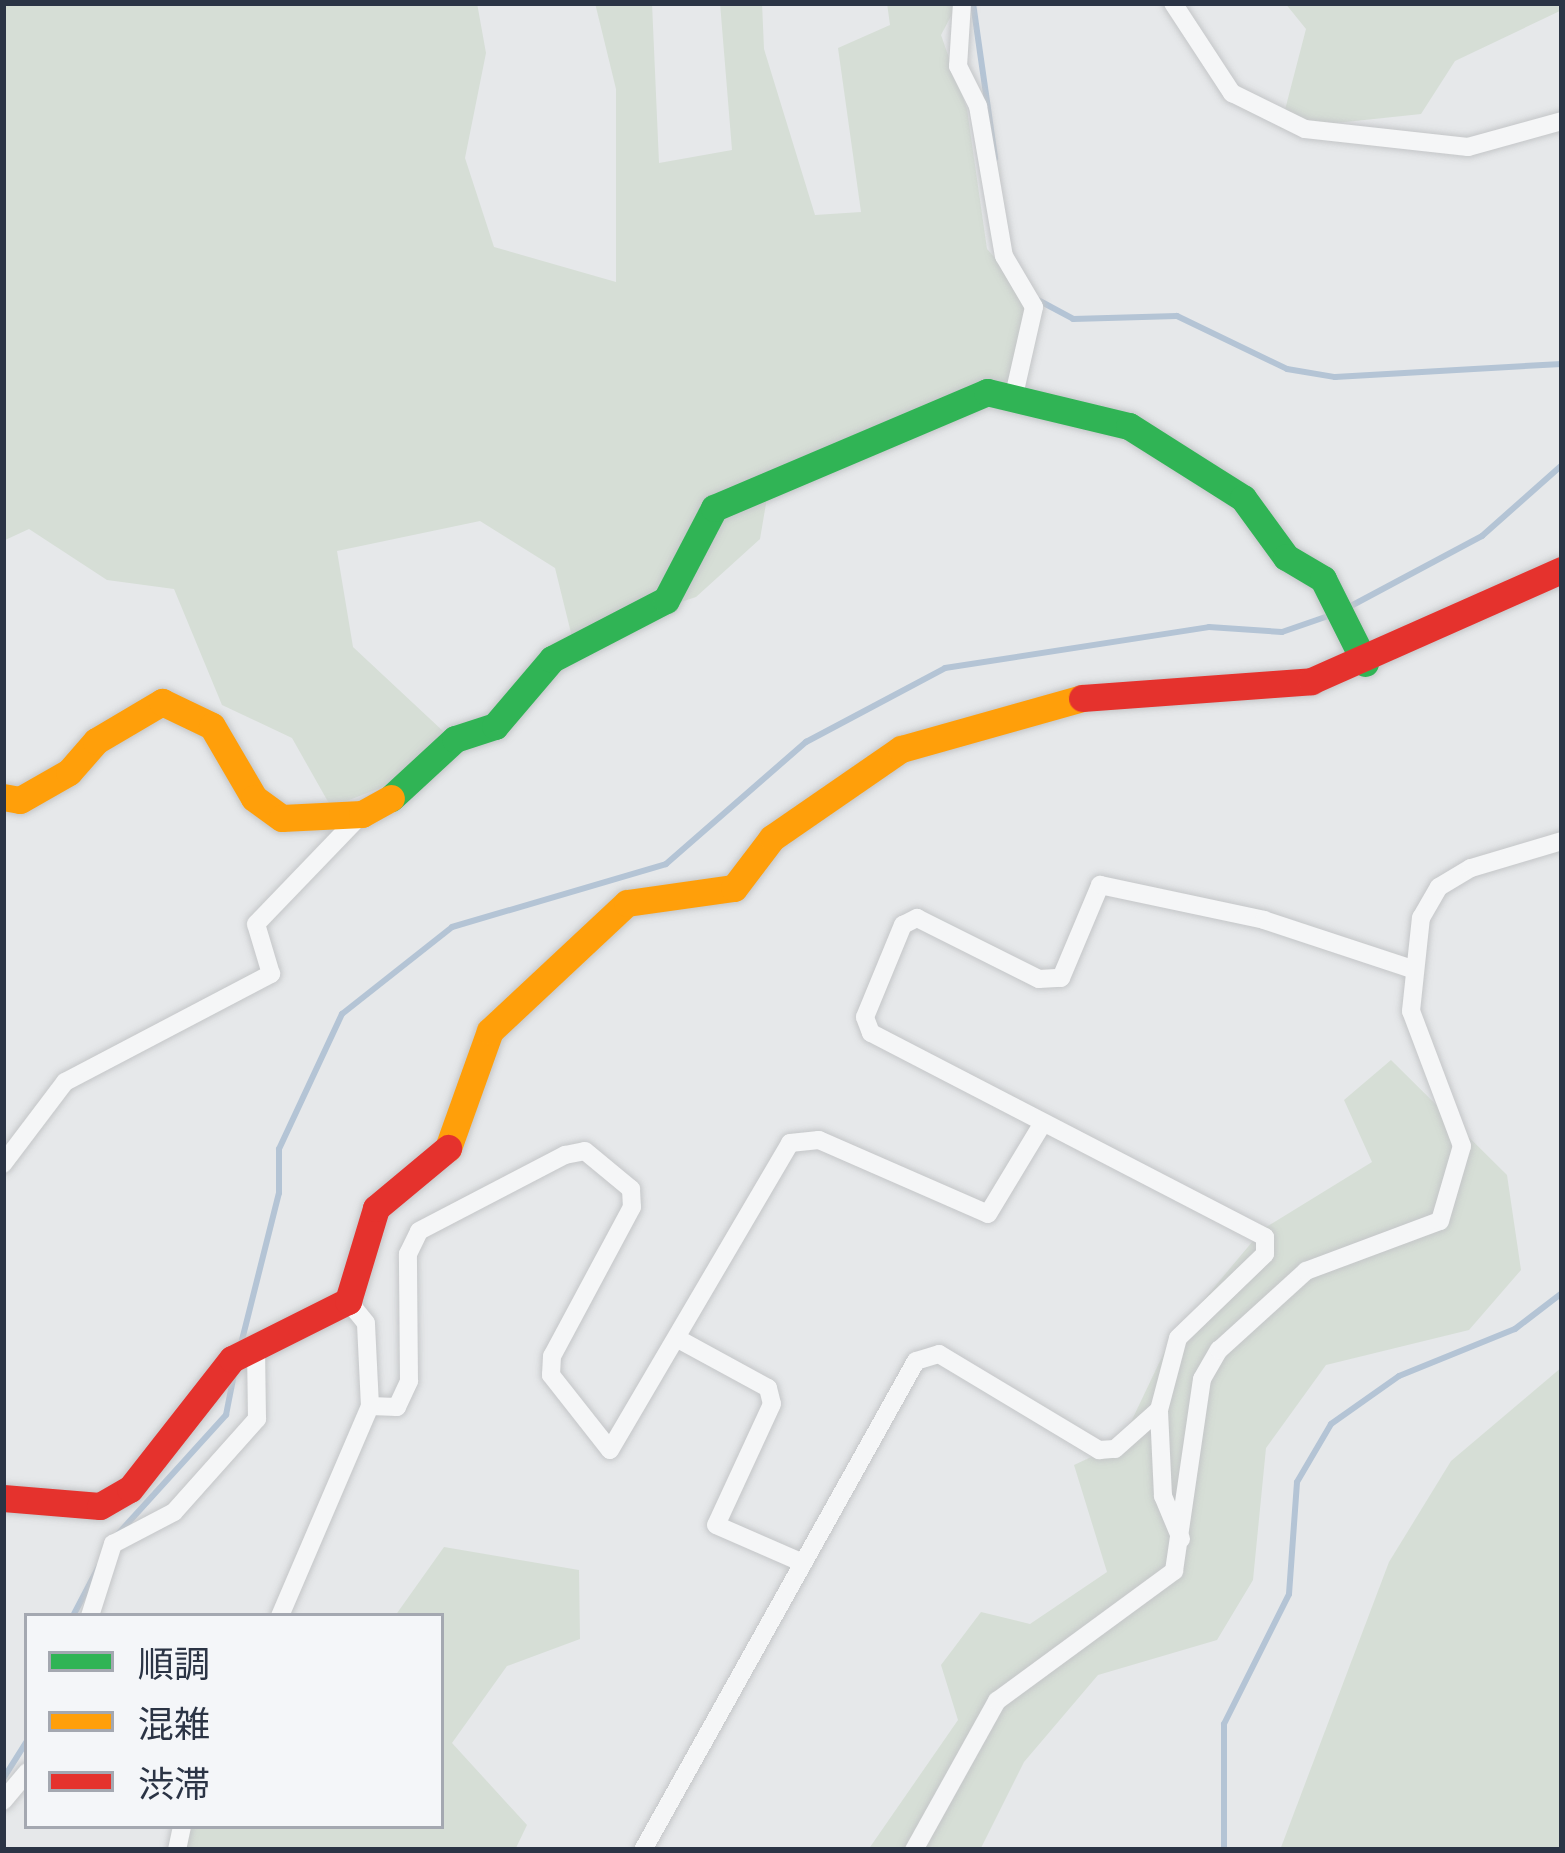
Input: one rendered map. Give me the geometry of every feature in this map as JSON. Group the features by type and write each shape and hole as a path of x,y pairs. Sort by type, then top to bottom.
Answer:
{"street":[{"path":"962,3 958,66 978,106 999,229 1034,307 1014,395"},
{"path":"1173,3 1232,93 1305,129 1468,147 1562,121"},
{"path":"3,1164 64,1082 272,974 256,924 362,814 411,788 455,739 496,726 552,659 666,600 714,508 931,408 1014,395 1064,417 1129,426 1177,466 1243,498 1286,557 1323,579 1354,647"},
{"path":"3,1498 100,1506 130,1489 206,1386 256,1348 348,1300 376,1208 442,1159 462,1126 490,1031 627,903 734,888 840,782 995,717 1090,696 1311,681 1354,647 1561,573"},
{"path":"3,796 20,800 69,772 96,741 162,702 212,726 254,798 282,818 362,814"},
{"path":"914,1850 997,1701 1150,1599 1174,1571 1202,1379 1219,1350 1306,1271 1415,1235 1457,1193 1462,1146 1421,1053 1409,968 1438,887 1562,841"},
{"path":"1181,1538 1163,1496 1159,1410 1178,1338 1268,1245 871,1034 865,1017 904,925 917,919 1039,979 1061,978 1100,885 1264,920 1409,968"},
{"path":"370,1406 397,1408 409,1381 408,1254 419,1231 565,1155 585,1151 631,1189 632,1207 551,1356 551,1375 602,1448 619,1444 790,1142 819,1140 988,1214 1043,1123"},
{"path":"281,1613 370,1406 366,1323 348,1300"},
{"path":"680,1340 768,1388 772,1404 716,1525 803,1563"},
{"path":"91,1613 113,1544 174,1512 257,1419 256,1348"},
{"path":"643,1850 927,1353 1099,1450 1115,1449 1159,1410"},
{"path":"3,1801 24,1776"}],"shaded area":[{"path":"3,3 477,3 486,53 465,158 494,247 616,282 616,89 595,3 652,3 659,163 732,150 720,3 762,3 764,49 815,215 861,212 838,48 890,25 887,3 958,3 941,35 967,109 987,249 1032,299 1011,387 771,474 760,539 696,597 572,637 555,568 480,521 337,551 353,647 444,732 427,770 331,807 292,738 222,705 174,589 107,580 29,529 3,541"},
{"path":"1285,3 1562,3 1562,10 1455,61 1421,114 1280,129 1306,29"},
{"path":"1391,1060 1507,1175 1521,1270 1469,1330 1326,1365 1266,1448 1253,1580 1217,1640 1098,1675 1024,1762 980,1850 868,1850 958,1720 941,1665 981,1612 1030,1624 1107,1572 1074,1465 1121,1443 1170,1340 1263,1229 1372,1162 1344,1100"},
{"path":"1562,1367 1562,1850 1280,1850 1389,1562 1451,1461"},
{"path":"444,1547 579,1570 580,1639 507,1666 452,1743 527,1825 515,1850 179,1850 191,1829 444,1829 444,1613 397,1613"}],"waterway":[{"path":"973,3 995,158"},
{"path":"1038,300 1073,319 1177,316 1287,369 1335,377 1562,364"},
{"path":"1349,607 1482,536 1562,465"},
{"path":"241,1344 279,1193 279,1149 342,1014 452,927 666,864 806,742 945,668 1209,627 1282,632 1331,615"},
{"path":"1224,1850 1224,1724 1289,1594 1297,1482 1331,1424 1399,1376 1515,1329 1562,1293"},
{"path":"118,1534 226,1415 234,1374"},
{"path":"75,1613 99,1566"},
{"path":"3,1779 24,1746"}],"traffic: fast":[{"path":"391,798 455,739 495,726 552,659 666,600 714,508 987,392 1129,426 1243,498 1286,557 1323,579 1365,663"}],"traffic: slow":[{"path":"448,1148 490,1031 627,903 734,888 772,838 901,749 1082,698"},
{"path":"3,797 20,800 69,772 96,741 162,702 212,726 254,798 282,818 362,814 391,798"}],"traffic: jam":[{"path":"1082,698 1311,681 1562,570"},
{"path":"3,1498 100,1506 130,1489 232,1359 348,1301 376,1208 448,1148"}]}
